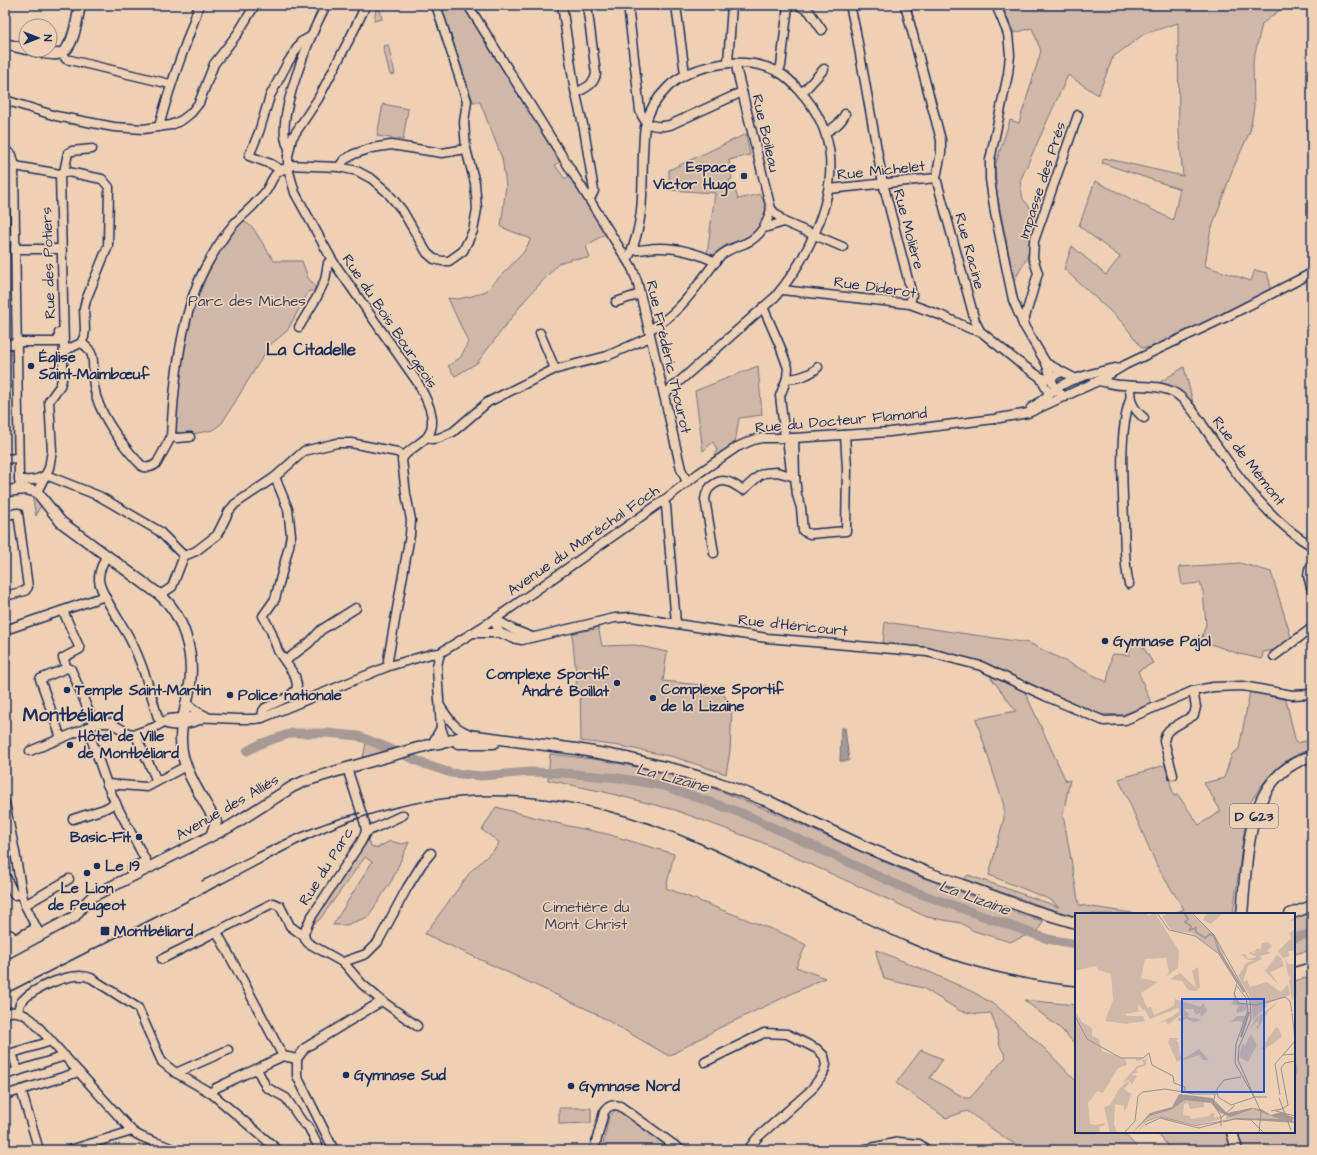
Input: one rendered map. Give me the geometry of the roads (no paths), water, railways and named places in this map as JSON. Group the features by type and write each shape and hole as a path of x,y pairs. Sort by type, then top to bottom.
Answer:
{"main road":[{"path":"58,54 64,56 71,42 80,5"},
{"path":"5,44 18,47"},
{"path":"5,491 19,484 26,489 37,492 61,522 160,595 172,608 180,623 189,648 191,673 181,740 186,766 216,822 231,826"},
{"path":"446,742 458,738 476,736 627,758 698,776 770,802 863,846 926,872 1029,909 1075,923"},
{"path":"446,742 458,744 521,743"},
{"name":"Avenue des Alliés","path":"5,954 38,932 74,917 93,896 231,826 292,787 305,781 347,768 409,750 446,742"},
{"name":"D 623","path":"1242,913 1250,835 1255,814 1262,796 1276,776 1290,765 1312,756"},
{"path":"211,836 216,822"},
{"path":"1293,913 1312,906"},
{"path":"1232,1133 1237,1150"}],"street":[{"path":"159,127 170,84 186,44 199,5"},
{"path":"5,100 56,116 114,127 131,129 171,125 182,120 191,113 199,103 214,64 238,33 255,5"},
{"path":"310,166 289,152 285,139 284,126 290,98 299,68 310,37 326,5"},
{"name":"Rue du Bois Bourgeois","path":"366,5 318,98 292,138 286,168 295,193 332,260 418,382 426,399 432,421 428,436"},
{"path":"310,37 301,42 270,96 259,132 249,156 286,168 310,166 339,167 357,171 372,179 387,192 402,210 428,254 434,259 449,261 463,251 473,230 477,209 475,183 466,149 464,122 467,100 436,5"},
{"name":"Rue Frédéric Thourot","path":"468,5 632,268 650,334 681,469 687,482"},
{"path":"562,5 566,36 594,191 590,200"},
{"path":"576,93 592,84 596,74 587,5"},
{"path":"628,5 640,110 646,123 651,125 670,125 742,92"},
{"path":"676,5 685,74"},
{"name":"Rue Boileau","path":"732,5 732,63 737,71 770,209"},
{"path":"778,72 781,66 788,5"},
{"path":"798,5 809,11 822,30"},
{"name":"Rue Molière","path":"850,5 883,184 912,295 910,304"},
{"path":"905,5 941,140 941,153 936,178"},
{"path":"996,5 1008,34 1010,55 1008,74 990,160 990,179 995,213 1014,300 1023,324 1046,364 1052,391"},
{"path":"64,56 170,84"},
{"path":"625,257 630,255 638,231 646,123 657,100 668,87 685,74 704,68 732,63 764,67 778,72 793,83 818,116 825,132 830,151 831,162 829,189 814,235 805,255 782,290 664,395"},
{"path":"802,93 824,69"},
{"path":"825,132 830,130 843,119 845,114"},
{"name":"Impasse des Prés","path":"1023,324 1038,273 1033,258 1034,241 1078,115"},
{"path":"339,167 344,160 354,154 372,148 390,145 442,154 466,149"},
{"name":"Rue des Potiers","path":"37,492 49,468 52,451 49,401 60,386 62,380 64,322 61,249 62,173 68,153 72,151 92,149"},
{"path":"5,150 12,155 16,166 14,171 19,484 26,481 39,479 46,475 99,496 159,531 184,556"},
{"path":"16,166 102,179 109,187 108,246 86,300 84,309 85,330 81,343 64,351"},
{"path":"81,343 89,349 94,359 93,379 96,396 101,409 125,448 144,467 154,466 158,463 171,437 177,368 186,319 209,259 234,224 262,196 276,173 286,168"},
{"name":"Rue Michelet","path":"829,189 936,178"},
{"name":"Rue Racine","path":"936,178 975,321 980,331"},
{"path":"389,666 388,660 410,536 411,520 402,466 404,456 428,436 432,439 439,438 452,432 488,402 555,369 607,356 650,334 656,327 679,309 726,251 746,243 756,237 764,228 770,209 784,222 843,247"},
{"path":"764,228 784,222"},
{"path":"632,250 637,251 658,248 680,250 699,254 716,262"},
{"path":"15,249 61,249"},
{"path":"299,327 307,316 317,297 325,280 328,263 332,260"},
{"path":"1010,416 1035,405 1052,391 1066,383 1076,379 1104,374 1125,365 1312,273"},
{"name":"Rue Diderot","path":"782,290 910,304 940,315 971,329 980,331 1017,361 1040,377 1052,391"},
{"path":"616,302 640,294"},
{"path":"763,307 787,362 787,378 780,396 789,438 797,495 801,508 803,531 810,534 846,531 847,469 845,434"},
{"path":"5,345 22,342 59,342 59,326 64,322"},
{"path":"540,333 555,369"},
{"path":"1046,364 1076,379"},
{"path":"787,378 791,379 814,372 818,368"},
{"path":"1050,378 1062,372"},
{"path":"1010,416 1028,413 1065,397 1098,381 1104,374"},
{"path":"1104,374 1125,386 1138,414 1144,418"},
{"name":"Rue Diderot","path":"1040,377 1047,379 1050,378"},
{"path":"1075,392 1076,379"},
{"path":"1098,381 1125,386"},
{"name":"Rue de Mémont","path":"1125,386 1157,387 1176,394 1189,406 1221,453 1259,502 1287,529 1312,546"},
{"path":"1052,391 1065,397"},
{"path":"1129,584 1125,554 1123,457 1124,425 1130,399"},
{"name":"Rue du Docteur Flamand","path":"687,482 737,447 762,438 789,438 890,432 1010,416"},
{"path":"171,437 190,437"},
{"path":"160,595 170,589 184,556 196,550 218,535 229,510 235,504 274,477 304,451 337,443 351,443 397,452 404,456"},
{"path":"5,459 18,458"},
{"path":"672,494 678,482 681,469 699,473"},
{"path":"714,554 705,499 709,488 722,480 727,481 743,490 760,475 772,472 795,477"},
{"path":"262,718 263,712 266,708 288,697 296,690 295,676 278,651 271,631 263,616 275,599 291,535 288,510 274,477"},
{"name":"Avenue du Maréchal Foch","path":"208,717 255,720 389,666 431,654 440,653 475,633 663,501 687,482"},
{"path":"663,501 666,506 676,623"},
{"path":"5,515 18,513 28,587 25,591 5,596"},
{"path":"106,556 99,581 105,596 130,638 139,658 158,718 162,722 172,726 183,721 208,717"},
{"path":"1312,568 1309,569 1308,576 1312,591"},
{"path":"5,630 105,596"},
{"path":"285,661 308,643 321,630 356,608"},
{"path":"508,610 507,619 509,626"},
{"path":"63,611 80,649 63,658 67,668 71,669 91,726 107,784 146,861 133,867 130,877"},
{"name":"Rue d'Héricourt","path":"475,633 500,634 522,640 615,618 632,617 767,638 927,652 981,666 1045,696 1104,721 1116,721 1136,716 1193,691 1228,686 1243,686 1292,695 1312,694"},
{"path":"495,619 514,630 532,637"},
{"path":"495,619 500,634"},
{"path":"1274,656 1312,628"},
{"path":"440,653 437,666 441,728 446,742"},
{"path":"61,738 40,679 67,668"},
{"path":"1173,775 1164,741 1169,730 1194,715 1196,707 1193,691"},
{"path":"187,703 193,709 208,717"},
{"path":"440,705 452,725 460,730 476,736"},
{"path":"30,751 103,722 111,723 128,733 135,734 155,727 162,722"},
{"path":"446,742 451,732 452,725"},
{"path":"432,744 441,728"},
{"path":"135,734 157,781"},
{"path":"107,784 146,787 186,766"},
{"name":"Rue du Parc","path":"347,768 366,832 361,842 310,919 304,933 305,939 308,943 344,963 362,984 382,1001 417,1026"},
{"path":"5,803 22,894 38,932 5,944"},
{"path":"73,819 104,809 116,803"},
{"path":"366,832 403,815"},
{"path":"344,963 366,954 378,942 407,888 430,853"},
{"path":"5,875 14,895 22,894"},
{"path":"25,904 69,879"},
{"name":"Rue du Parc","path":"217,932 273,903 280,906 290,926 301,934 304,933"},
{"path":"162,959 217,932 283,1056"},
{"path":"5,933 11,935 13,940"},
{"path":"18,1011 21,1003 49,983 59,979 86,976 131,1002 138,1008 162,1062 176,1073 211,1093 278,1150"},
{"path":"334,1150 297,1076 297,1059 305,1048 382,1001"},
{"path":"5,1012 18,1011 25,1014 32,1020 132,1131 143,1138 165,1145 174,1150"},
{"path":"706,1062 764,1033 787,1034 817,1049 824,1056 826,1065 823,1074 811,1090 757,1138 748,1150"},
{"path":"18,1071 12,1053 52,1041"},
{"path":"176,1073 228,1050"},
{"path":"5,1075 65,1056"},
{"path":"211,1093 216,1088 283,1056 297,1059"},
{"path":"257,1069 266,1087 286,1098 303,1123 308,1126 320,1150"},
{"path":"5,1095 80,1072"},
{"path":"21,1090 39,1150"},
{"path":"594,1150 604,1112 606,1108 615,1104 620,1106 681,1150"},
{"path":"70,1150 132,1131"},
{"path":"864,1150 899,1142 919,1144 927,1150"}],"waterway":[{"name":"La Lizaine","path":"247,751 262,743 292,733 327,733 358,736 427,765 451,773 481,776 530,772 563,773 619,778 664,786 744,814 904,888 1048,939 1075,944"},
{"name":"La Lizaine","path":"1295,938 1312,933"}],"railway":[{"path":"5,994 326,831 362,817 409,805 455,798 500,796 545,799 589,807 634,818 677,834 721,853 931,952 991,971 1033,980 1075,986"},
{"path":"202,881 279,842 319,826 360,813"},
{"path":"1295,967 1312,962"}],"place":[{"name":"Espace Victor Hugo","path":"744,176"},
{"name":"Église Saint-Maimbœuf","path":"31,366"},
{"name":"Gymnase Pajol","path":"1105,641"},
{"name":"Complexe Sportif André Boillat","path":"617,683"},
{"name":"Temple Saint-Martin","path":"67,690"},
{"name":"Police nationale","path":"230,695"},
{"name":"Complexe Sportif de la Lizaine","path":"653,698"},
{"name":"Hôtel de Ville de Montbéliard","path":"70,745"},
{"name":"Basic-Fit","path":"139,837"},
{"name":"Le 19","path":"97,866"},
{"name":"Le Lion de Peugeot","path":"87,873"},
{"name":"Montbéliard","path":"105,931"},
{"name":"Gymnase Sud","path":"346,1075"},
{"name":"Gymnase Nord","path":"571,1086"}],"district":[{"name":"La Citadelle","path":"311,349"},
{"name":"Montbéliard","path":"73,714"}],"park label":[{"name":"Parc des Miches","path":"247,301"},
{"name":"Cimetière du Mont Christ","path":"586,916"}]}
